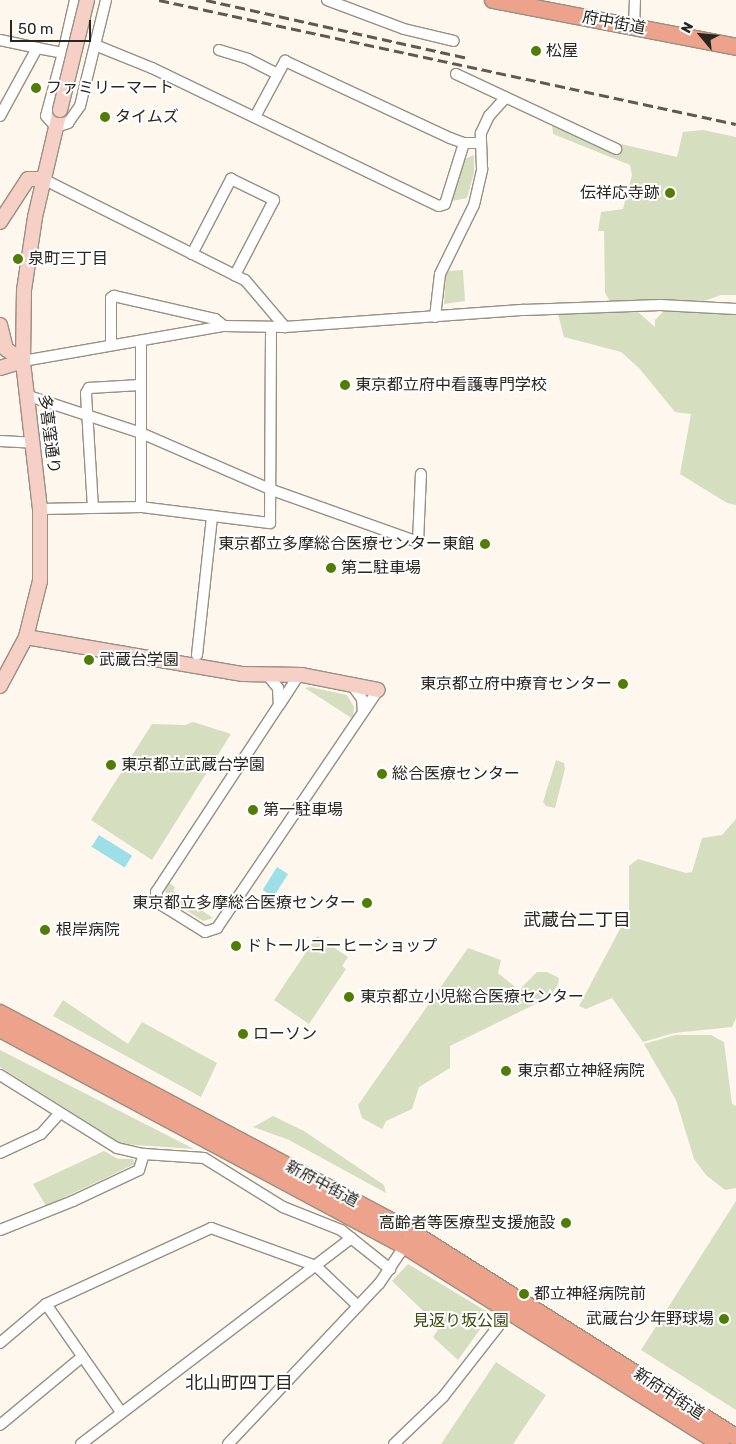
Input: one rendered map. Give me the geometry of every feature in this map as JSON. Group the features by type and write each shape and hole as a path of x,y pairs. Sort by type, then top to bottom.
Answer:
{"main road":[{"name":"多喜窪通り","path":"0,686 26,637 40,581 40,509 23,361 26,266 43,179 87,0"},
{"name":"府中街道","path":"493,0 736,47"},
{"path":"0,222 28,179 43,179"},
{"path":"0,325 6,349 23,361"},
{"path":"0,368 23,361"},
{"path":"26,637 268,676 299,675 378,690"},
{"name":"新府中街道","path":"0,1013 409,1239 736,1436"},
{"name":"新府中街道","path":"0,1028 409,1239 511,1310 721,1444"}],"street":[{"path":"75,0 46,116 56,127 68,123 75,115 106,0"},
{"path":"327,0 404,29 454,41"},
{"path":"634,27 635,0"},
{"path":"70,23 99,29"},
{"path":"0,40 63,53"},
{"path":"95,45 152,68 439,206 445,204 464,143"},
{"path":"0,116 37,48"},
{"path":"219,50 248,59 277,74"},
{"path":"256,117 285,61 464,143 480,143"},
{"path":"456,74 616,149"},
{"path":"435,317 440,274 474,204 482,169 480,143 489,116 506,97"},
{"path":"43,179 244,280 285,327"},
{"path":"192,254 231,179 274,200 235,275"},
{"path":"111,344 111,298 114,296 215,319 224,326"},
{"path":"23,361 111,344 141,341 224,326 272,328 660,305 736,309"},
{"path":"40,509 140,507 270,523 272,490 272,328"},
{"path":"140,507 141,341"},
{"path":"93,508 88,415 89,388 140,385"},
{"path":"26,395 141,433 272,490 418,542 421,474"},
{"path":"0,441 32,443"},
{"path":"197,656 212,516"},
{"path":"299,675 156,892 160,904 205,932 217,928 378,690"},
{"path":"268,676 278,688 279,705"},
{"path":"352,684 362,699 363,712"},
{"path":"0,1075 59,1114 116,1148 144,1154 204,1158 283,1207 335,1227 390,1269"},
{"path":"0,1153 42,1134 59,1114"},
{"path":"0,1230 73,1202 139,1170 144,1154"},
{"path":"0,1343 46,1304 211,1228 316,1266 358,1306"},
{"path":"81,1444 351,1238"},
{"path":"228,1444 358,1306 390,1269 409,1239"},
{"path":"46,1304 121,1412"},
{"path":"394,1444 443,1397 511,1310"},
{"path":"0,1425 82,1357"}],"green space":[{"path":"552,124 607,147 621,144 677,157 683,132 703,130 736,137 736,295 721,295 701,302 611,303 605,293 604,231 598,231 601,212 623,209 632,175 630,165 553,134"},
{"path":"474,155 474,173 467,198 452,201 462,160"},
{"path":"463,270 465,301 444,304 446,275 449,271"},
{"path":"667,308 709,314 736,314 736,505 727,503 680,474 691,414 675,412 639,368 621,352 564,337 558,314 638,312 655,327 655,320"},
{"path":"310,687 347,695 354,707 353,719 305,688"},
{"path":"193,722 231,734 152,860 91,820 152,724 185,725"},
{"path":"556,760 564,763 565,769 555,808 546,806 543,802"},
{"path":"736,819 736,1018 732,1027 674,1033 643,1042 612,998 586,1009 579,1006 629,912 629,866 638,859 686,873 692,872 702,838 722,835"},
{"path":"167,882 175,887 173,891 213,918 203,921 170,900 165,891"},
{"path":"317,936 348,957 342,966 346,969 309,1024 274,1000"},
{"path":"468,948 501,960 498,973 519,990 537,972 547,972 559,978 558,984 550,997 450,1046 450,1068 419,1087 412,1109 386,1121 382,1129 362,1118 358,1105"},
{"path":"63,1000 128,1044 142,1022 217,1063 201,1097 53,1016"},
{"path":"675,1035 711,1035 724,1042 732,1104 736,1106 736,1188 725,1190 706,1175 694,1159 676,1100 644,1044"},
{"path":"0,1050 194,1149 122,1144 0,1067"},
{"path":"273,1116 304,1131 384,1185 386,1193 289,1140 253,1127"},
{"path":"104,1151 118,1159 133,1159 135,1164 46,1206 33,1184"},
{"path":"736,1201 736,1410 641,1350"},
{"name":"見返り坂公園","path":"408,1264 491,1314 458,1360 433,1337 440,1327 392,1281"},
{"path":"496,1362 546,1395 513,1444 441,1444"}],"water":[{"path":"99,835 132,856 125,868 92,847"},
{"path":"277,867 288,874 274,897 263,890"}],"railway":[{"path":"159,0 736,124"},
{"path":"206,0 467,58"}],"place":[{"name":"松屋","path":"536,51"},
{"name":"ファミリーマート","path":"36,88"},
{"name":"タイムズ","path":"105,117"},
{"name":"伝祥応寺跡","path":"670,193"},
{"name":"泉町三丁目","path":"18,259"},
{"name":"東京都立府中看護専門学校","path":"345,385"},
{"name":"東京都立多摩総合医療センター東館","path":"485,544"},
{"name":"第二駐車場","path":"331,568"},
{"name":"武蔵台学園","path":"89,660"},
{"name":"東京都立府中療育センター","path":"623,684"},
{"name":"東京都立武蔵台学園","path":"111,765"},
{"name":"総合医療センター","path":"382,774"},
{"name":"第一駐車場","path":"253,810"},
{"name":"東京都立多摩総合医療センター","path":"367,903"},
{"name":"根岸病院","path":"45,930"},
{"name":"ドトールコーヒーショップ","path":"236,946"},
{"name":"東京都立小児総合医療センター","path":"349,997"},
{"name":"ローソン","path":"243,1034"},
{"name":"東京都立神経病院","path":"506,1071"},
{"name":"高齢者等医療型支援施設","path":"566,1223"},
{"name":"都立神経病院前","path":"524,1294"},
{"name":"武蔵台少年野球場","path":"724,1319"}],"district":[{"name":"武蔵台二丁目","path":"577,920"},
{"name":"北山町四丁目","path":"239,1383"}]}
